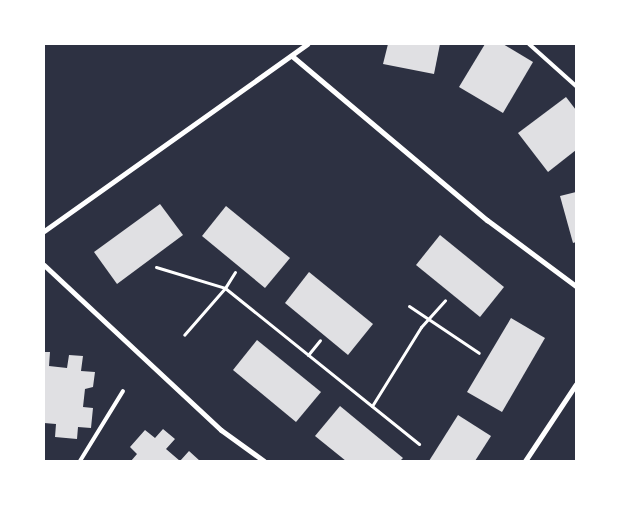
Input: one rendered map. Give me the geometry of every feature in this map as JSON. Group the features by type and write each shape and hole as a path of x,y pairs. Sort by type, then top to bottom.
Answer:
{"street":[{"path":"44,232 307,44"},
{"path":"292,56 487,220 576,286"},
{"path":"44,265 221,430 264,461"},
{"path":"525,461 576,384"}],"lane":[{"path":"529,44 576,86"},
{"path":"80,461 123,391"}],"path":[{"path":"156,267 225,288 419,444"},
{"path":"184,335 225,288 235,272"},
{"path":"372,406 428,320 445,300"},
{"path":"409,306 479,353"},
{"path":"308,355 320,340"}],"building":[{"path":"388,44 440,44 434,74 383,64"},
{"path":"485,44 503,44 533,62 503,113 459,87"},
{"path":"566,97 576,110 576,150 548,172 518,133"},
{"path":"576,192 576,242 573,243 560,196"},
{"path":"160,204 183,235 117,284 94,252"},
{"path":"226,206 290,258 265,288 202,236"},
{"path":"440,235 504,287 480,317 416,265"},
{"path":"309,272 373,324 348,355 285,303"},
{"path":"511,318 545,338 502,412 467,392"},
{"path":"257,340 321,392 296,422 233,370"},
{"path":"44,352 50,352 49,366 67,368 69,355 83,356 81,371 95,372 93,387 85,389 83,407 93,408 91,428 78,427 77,439 55,437 56,424 44,423"},
{"path":"340,406 403,458 400,461 346,461 315,436"},
{"path":"458,415 491,436 475,461 429,461"},
{"path":"163,429 175,439 166,449 180,461 131,461 137,454 130,447 145,430 155,438"},
{"path":"189,451 200,461 180,461"}]}
